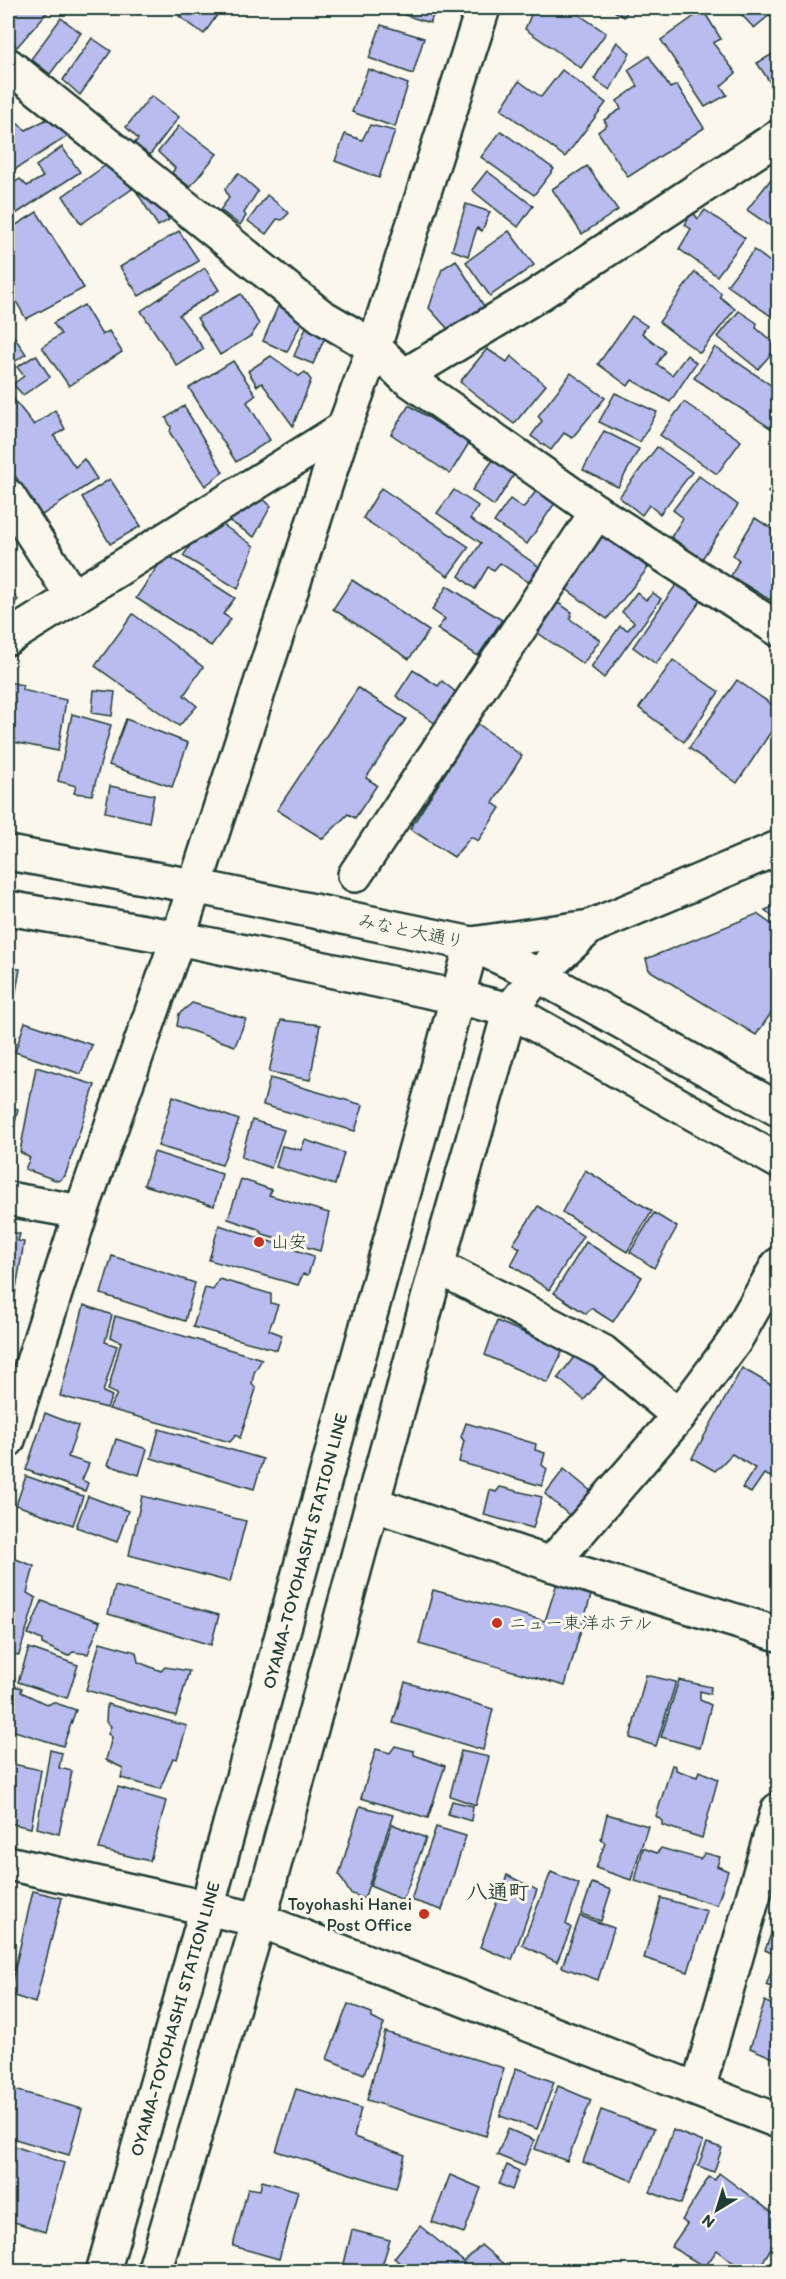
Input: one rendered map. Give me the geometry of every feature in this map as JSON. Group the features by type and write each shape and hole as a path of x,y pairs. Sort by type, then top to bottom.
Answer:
{"street":[{"path":"8,1440 81,1212 178,938 344,428 374,347 483,8"},
{"path":"8,65 321,316 374,347 404,376 597,512 778,629"},
{"path":"404,376 536,296 778,137"},
{"path":"8,638 344,428"},
{"path":"8,496 73,597"},
{"path":"355,875 597,512"},
{"path":"472,944 590,927 778,848"},
{"name":"みなと大通り","path":"8,853 194,886 472,944 538,975 778,1109"},
{"path":"8,908 178,938 458,997 510,1011 778,1161"},
{"path":"154,2271 259,1920 437,1266 510,1011 538,975 590,927"},
{"name":"OYAMA-TOYOHASHI STATION LINE","path":"103,2271 207,1908 472,944"},
{"path":"8,1199 81,1212"},
{"path":"551,1564 679,1416 734,1342 778,1265"},
{"path":"437,1266 603,1352 679,1416"},
{"path":"373,1504 551,1564 778,1635"},
{"path":"698,2089 778,1810"},
{"path":"8,1863 259,1920 778,2121"}],"building":[{"path":"8,8 51,8 17,47 8,39"},
{"path":"186,8 222,8 204,34 179,16"},
{"path":"390,8 436,8 430,23 389,10"},
{"path":"534,8 569,8 606,33 581,68 525,29"},
{"path":"609,8 630,8 624,17"},
{"path":"743,8 778,8 754,28 738,11"},
{"path":"703,10 721,39 713,43 736,73 721,86 727,95 705,107 661,40"},
{"path":"61,18 81,33 50,74 31,59"},
{"path":"381,25 424,38 413,74 369,58"},
{"path":"92,38 111,51 80,95 63,80"},
{"path":"617,42 630,53 610,90 594,79"},
{"path":"778,51 778,94 757,63"},
{"path":"649,56 670,88 677,85 704,128 628,177 598,132 607,125 604,120 621,109 617,101 638,86 628,70"},
{"path":"368,69 408,84 395,127 352,112"},
{"path":"562,70 606,103 565,157 501,109 519,81 541,97"},
{"path":"151,96 179,117 149,156 134,144 138,139 126,127"},
{"path":"55,115 68,136 11,172 8,167 8,131 18,124 26,130"},
{"path":"370,125 395,131 379,178 335,161 345,134 362,140"},
{"path":"179,126 217,154 190,187 172,173 175,168 158,152"},
{"path":"501,131 554,169 534,195 481,157"},
{"path":"62,147 80,172 8,219 8,187 20,179 27,186 43,177 36,166"},
{"path":"113,160 132,189 81,224 63,196"},
{"path":"587,166 618,210 582,234 552,189"},
{"path":"487,171 533,206 518,227 472,190"},
{"path":"238,173 258,191 244,213 246,216 240,225 220,210 229,198 225,189"},
{"path":"771,179 778,184 778,231 747,210"},
{"path":"145,183 169,220 158,226 136,191"},
{"path":"267,195 289,213 282,220 277,219 266,234 248,221"},
{"path":"466,204 490,212 482,231 477,228 468,256 452,250"},
{"path":"705,210 745,238 717,276 679,249 691,229 685,225 692,211 698,219"},
{"path":"37,212 84,288 26,319 8,287 8,230"},
{"path":"179,231 199,261 139,296 120,267"},
{"path":"509,231 534,265 490,296 466,262"},
{"path":"754,250 778,268 778,321 727,285"},
{"path":"456,260 485,308 448,329 429,308 442,269"},
{"path":"205,268 219,290 179,315 204,349 177,366 141,311"},
{"path":"695,272 721,293 720,297 735,309 700,353 659,322"},
{"path":"241,294 259,324 251,336 220,355 197,318"},
{"path":"84,305 102,335 109,331 122,352 69,386 42,347 61,334 53,323"},
{"path":"278,306 304,317 287,352 263,341"},
{"path":"739,311 757,323 756,328 778,346 758,369 718,337"},
{"path":"632,316 647,326 642,333 665,351 657,364 672,375 687,355 696,363 670,402 632,380 628,386 598,364"},
{"path":"307,325 326,335 313,364 294,356"},
{"path":"10,331 26,354 8,366 8,333"},
{"path":"715,347 778,390 778,433 694,378"},
{"path":"487,349 507,362 511,356 546,385 514,424 460,382"},
{"path":"36,355 50,377 23,395 13,384 24,376 17,367"},
{"path":"271,356 299,376 305,372 311,380 293,426 262,383 257,386 248,371"},
{"path":"233,361 256,395 247,402 270,440 236,462 189,388"},
{"path":"571,373 605,398 572,438 564,433 551,450 531,436 542,421 538,416"},
{"path":"615,393 657,412 640,442 599,422"},
{"path":"12,397 34,425 55,410 65,429 54,436 75,467 84,459 97,479 36,519 15,485 18,480 8,465 8,401"},
{"path":"684,402 741,441 717,474 660,435"},
{"path":"409,405 469,443 450,474 391,434"},
{"path":"184,406 223,472 205,486 170,433 171,427 166,418"},
{"path":"604,431 639,449 618,487 583,470"},
{"path":"657,447 692,472 660,514 649,505 642,515 619,497"},
{"path":"495,457 517,470 494,506 472,490"},
{"path":"699,476 738,505 702,559 671,537 683,518 673,510"},
{"path":"778,477 778,500 768,492"},
{"path":"110,479 141,526 110,544 82,497"},
{"path":"381,488 469,547 448,576 363,518"},
{"path":"454,490 478,506 470,519 541,568 530,583 500,563 494,570 488,567 475,589 459,576 481,543 437,513"},
{"path":"537,490 555,503 527,544 494,522 510,499 523,508"},
{"path":"254,491 271,506 254,537 228,520 238,502"},
{"path":"755,518 778,533 778,593 776,592 770,600 731,576 739,560 733,555"},
{"path":"217,521 254,546 238,589 183,556 197,535 204,539"},
{"path":"600,527 648,568 607,619 558,583"},
{"path":"166,554 235,598 223,614 231,619 211,646 136,598"},
{"path":"352,580 429,631 409,659 333,609"},
{"path":"678,582 702,599 656,664 633,647"},
{"path":"447,586 502,620 478,656 437,629 445,619 432,610"},
{"path":"8,588 18,600 8,608"},
{"path":"637,592 646,600 653,593 661,599 604,678 591,667 620,626 628,630 634,622 622,612"},
{"path":"549,597 572,612 570,619 600,640 583,664 535,631"},
{"path":"133,614 203,667 184,695 197,706 179,726 95,666"},
{"path":"673,660 719,692 684,742 639,708"},
{"path":"413,670 438,686 442,681 458,694 436,724 396,696"},
{"path":"737,680 778,709 778,721 737,783 689,748"},
{"path":"8,682 23,685 22,690 66,700 58,751 8,741"},
{"path":"358,688 406,719 366,778 377,785 355,818 348,814 323,839 277,810"},
{"path":"94,690 115,692 112,716 92,713"},
{"path":"72,714 111,725 92,795 74,793 76,786 58,781"},
{"path":"126,719 188,743 172,787 109,765"},
{"path":"477,723 522,756 493,803 500,808 478,841 471,837 454,857 410,829"},
{"path":"8,761 14,762 8,789"},
{"path":"110,786 154,795 149,822 105,812"},
{"path":"778,905 778,922 765,910"},
{"path":"757,914 778,929 778,1003 756,1035 649,970 646,959"},
{"path":"8,967 20,969 8,1037"},
{"path":"192,1003 246,1019 235,1046 177,1026 179,1014"},
{"path":"281,1020 320,1025 310,1080 269,1072"},
{"path":"25,1022 92,1045 81,1074 15,1052"},
{"path":"36,1067 95,1085 65,1176 58,1181 25,1169 30,1158 20,1152"},
{"path":"270,1078 363,1105 355,1131 263,1105"},
{"path":"173,1096 239,1120 222,1165 158,1146"},
{"path":"8,1106 18,1109 8,1155"},
{"path":"252,1120 284,1130 271,1168 241,1157"},
{"path":"305,1140 344,1153 335,1185 276,1167 282,1146 301,1150"},
{"path":"154,1152 222,1174 214,1206 144,1185"},
{"path":"585,1170 652,1211 627,1252 562,1212"},
{"path":"241,1179 272,1190 269,1195 329,1213 320,1251 263,1234 258,1229 228,1219"},
{"path":"538,1206 583,1236 549,1290 511,1265 520,1248 513,1244"},
{"path":"654,1213 677,1227 654,1268 630,1252"},
{"path":"219,1225 314,1256 308,1275 303,1274 298,1285 209,1260"},
{"path":"8,1226 13,1227 12,1232 20,1234 18,1241 24,1242 8,1335"},
{"path":"586,1242 642,1277 613,1322 591,1308 586,1314 554,1293"},
{"path":"112,1256 195,1283 185,1321 101,1294"},
{"path":"219,1279 271,1294 271,1303 278,1305 269,1330 282,1335 277,1350 193,1327 205,1288 213,1290"},
{"path":"84,1305 112,1315 105,1342 117,1346 103,1392 112,1396 107,1408 60,1396"},
{"path":"115,1316 262,1359 254,1373 252,1383 256,1389 240,1438 236,1435 230,1442 109,1409 117,1394 108,1390 121,1342 110,1337"},
{"path":"497,1321 563,1350 548,1383 485,1355"},
{"path":"577,1353 604,1376 584,1400 558,1378"},
{"path":"742,1368 778,1389 778,1480 764,1474 751,1493 742,1488 755,1468 732,1454 715,1471 692,1458"},
{"path":"45,1413 78,1426 68,1457 89,1464 82,1480 88,1483 85,1491 26,1470"},
{"path":"466,1423 536,1444 535,1450 545,1453 542,1465 547,1469 542,1486 459,1462 464,1441 461,1437"},
{"path":"159,1429 263,1459 254,1489 151,1458"},
{"path":"116,1439 147,1449 139,1475 108,1465"},
{"path":"564,1469 592,1492 569,1515 545,1494"},
{"path":"26,1476 83,1496 73,1525 16,1505"},
{"path":"778,1486 778,1506 770,1501"},
{"path":"500,1487 542,1497 533,1528 484,1515 490,1490 496,1492"},
{"path":"88,1496 128,1511 117,1542 76,1527"},
{"path":"142,1496 246,1521 230,1582 129,1555"},
{"path":"8,1556 34,1566 27,1593 36,1598 19,1655 12,1654 9,1668 8,1667"},
{"path":"557,1583 591,1595 565,1686 419,1644 433,1590 545,1621"},
{"path":"115,1586 219,1615 211,1645 108,1614"},
{"path":"42,1601 100,1622 88,1654 73,1652 68,1656 42,1644 42,1640 28,1634"},
{"path":"100,1642 136,1652 138,1662 161,1671 165,1667 189,1671 176,1716 86,1690"},
{"path":"29,1648 78,1665 67,1698 18,1682"},
{"path":"646,1675 676,1682 656,1746 630,1738"},
{"path":"679,1680 711,1687 710,1694 700,1691 700,1700 711,1705 700,1748 661,1737"},
{"path":"405,1682 493,1709 483,1750 393,1723"},
{"path":"8,1684 22,1688 21,1692 48,1705 53,1702 76,1710 63,1746 8,1729"},
{"path":"107,1704 187,1726 177,1759 173,1758 160,1789 121,1778 123,1768 106,1760 112,1737 108,1734 111,1726 106,1722"},
{"path":"395,1746 414,1751 414,1755 445,1766 428,1818 361,1798 376,1749 390,1753"},
{"path":"50,1750 62,1753 59,1768 72,1771 59,1834 37,1828"},
{"path":"461,1751 489,1757 476,1805 450,1796"},
{"path":"8,1763 41,1770 31,1828 8,1823"},
{"path":"672,1765 676,1766 676,1770 697,1777 699,1771 718,1779 702,1838 662,1825 662,1821 656,1816"},
{"path":"118,1787 166,1801 150,1861 99,1849"},
{"path":"452,1801 473,1806 471,1821 448,1814"},
{"path":"360,1806 393,1815 364,1899 350,1893 339,1875"},
{"path":"607,1814 648,1826 631,1880 596,1868 605,1843 601,1839"},
{"path":"392,1824 426,1838 403,1900 370,1886"},
{"path":"436,1827 466,1836 442,1910 411,1900"},
{"path":"643,1848 657,1853 661,1848 700,1859 705,1853 720,1857 717,1866 728,1871 717,1905 635,1881"},
{"path":"551,1872 579,1884 566,1924 571,1928 557,1962 522,1945"},
{"path":"507,1875 537,1890 512,1960 480,1947"},
{"path":"592,1883 611,1890 601,1921 581,1914"},
{"path":"33,1891 62,1898 35,2003 9,1994"},
{"path":"661,1898 707,1911 688,1972 644,1958"},
{"path":"778,1915 778,1956 765,1950"},
{"path":"580,1916 614,1928 598,1980 562,1967"},
{"path":"776,1959 778,1960 778,1990 766,1985"},
{"path":"765,2001 778,2008 778,2060 750,2048"},
{"path":"348,2004 372,2013 372,2018 384,2024 364,2074 327,2059"},
{"path":"385,2032 504,2068 486,2136 367,2100"},
{"path":"516,2068 554,2082 537,2129 500,2116"},
{"path":"558,2086 591,2100 567,2161 535,2149"},
{"path":"8,2088 82,2109 69,2155 8,2137"},
{"path":"296,2089 361,2108 354,2137 405,2155 396,2188 276,2151"},
{"path":"601,2110 654,2129 633,2181 583,2162"},
{"path":"508,2129 534,2140 524,2166 497,2155"},
{"path":"673,2130 703,2142 681,2204 650,2192"},
{"path":"707,2143 722,2148 714,2172 698,2166"},
{"path":"8,2144 64,2163 45,2232 8,2220"},
{"path":"507,2165 519,2171 512,2190 499,2184"},
{"path":"719,2173 778,2217 773,2224 778,2228 778,2236 757,2272 745,2272 717,2250 705,2267 671,2247 687,2224 682,2220 709,2177 715,2180"},
{"path":"450,2175 481,2188 464,2233 432,2222"},
{"path":"262,2181 298,2191 279,2259 233,2246 248,2188 260,2190"},
{"path":"420,2226 464,2262 481,2245 513,2272 409,2272 394,2258"},
{"path":"352,2230 390,2240 380,2272 342,2272"},
{"path":"389,2264 399,2272 387,2272"}],"place":[{"name":"山安","path":"259,1242"},
{"name":"ニュー東洋ホテル","path":"497,1623"},
{"name":"Toyohashi Hanei Post Office","path":"424,1914"}],"district":[{"name":"八通町","path":"498,1892"}]}
